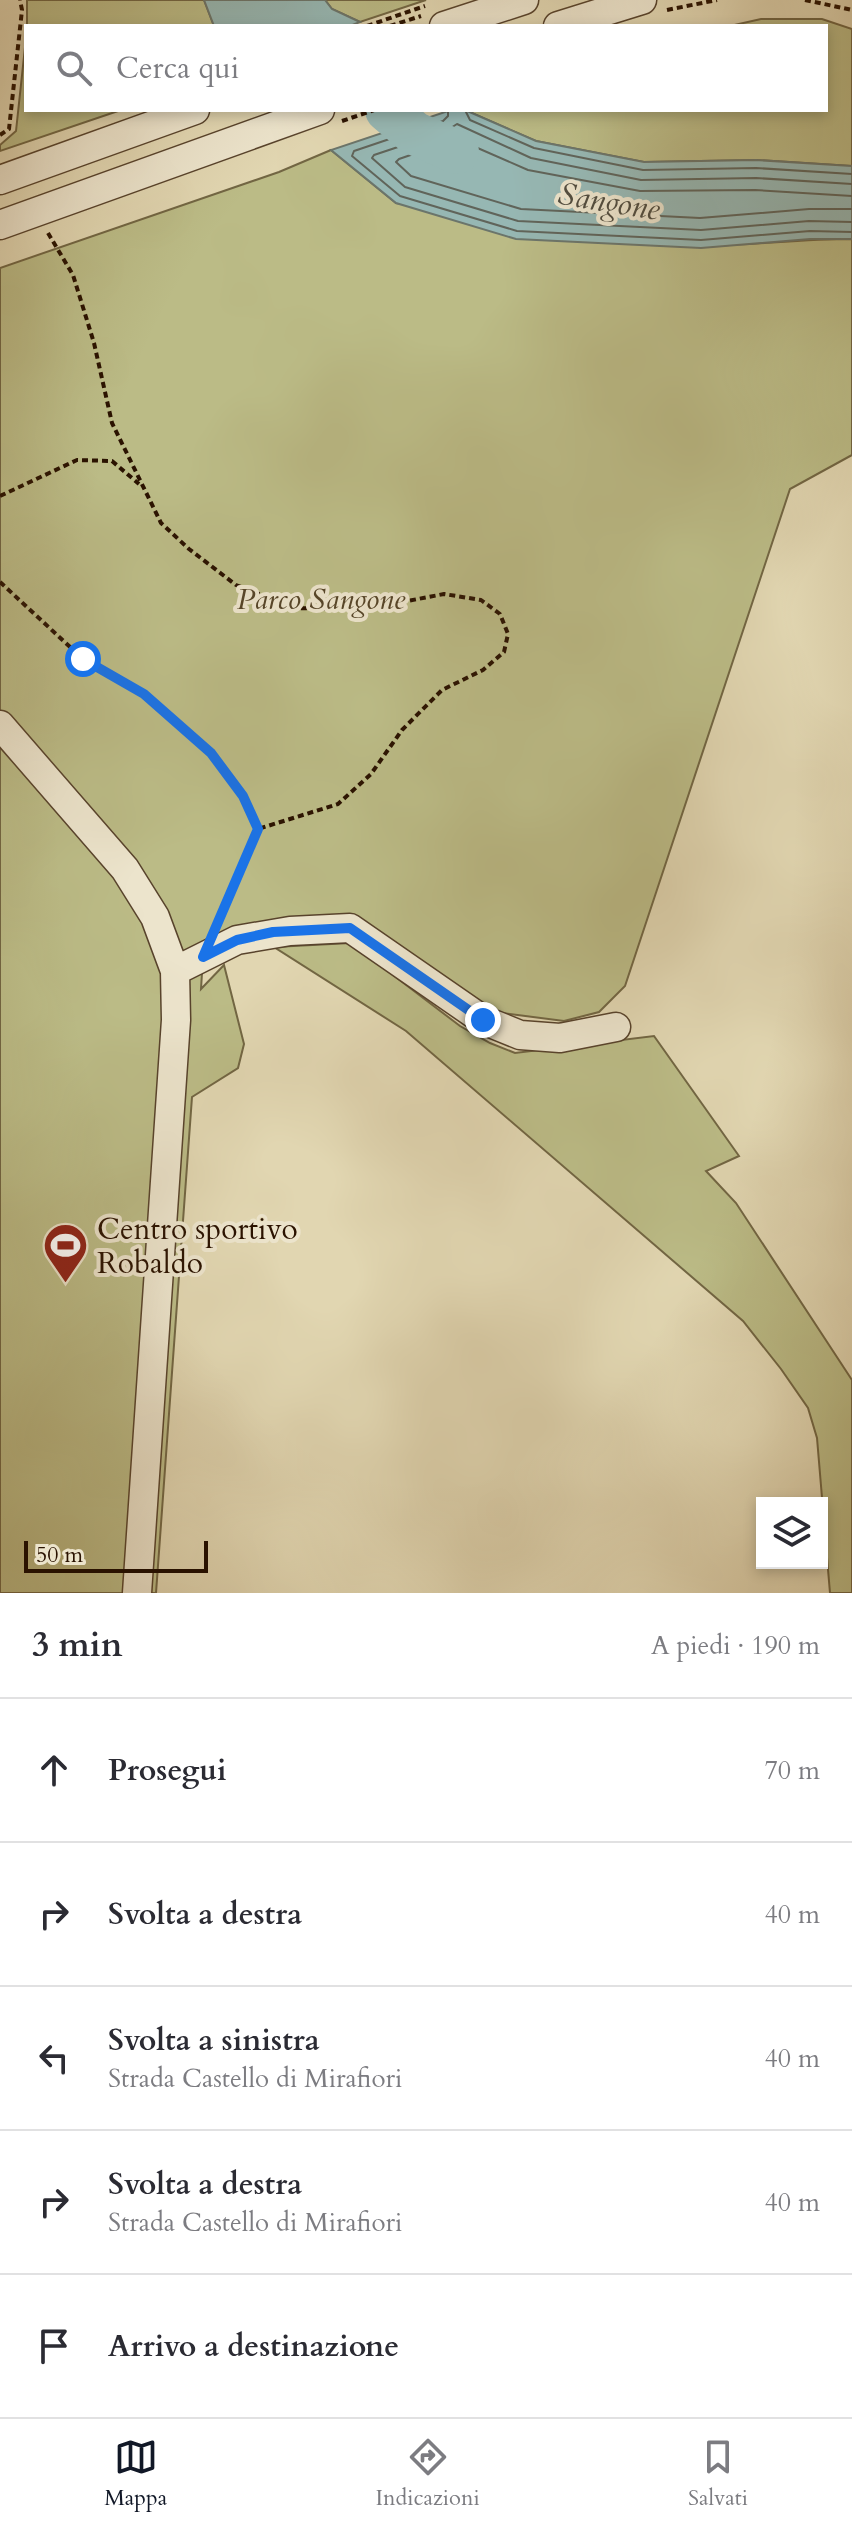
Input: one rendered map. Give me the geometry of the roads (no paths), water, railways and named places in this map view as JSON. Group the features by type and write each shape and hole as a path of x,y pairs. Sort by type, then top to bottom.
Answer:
{"street":[{"path":"437,15 524,0"},
{"path":"564,24 642,0"},
{"path":"0,225 314,112"},
{"path":"0,180 182,115"},
{"path":"0,725 125,869 155,917 175,971 176,1020 137,1593"},
{"path":"175,971 237,940 273,932 350,928 483,1020 520,1035 560,1038 616,1027"}],"water":[{"path":"204,0 325,0 332,9 360,22 355,24 213,24"},
{"path":"445,112 470,112 536,141 644,162 756,160 852,166 852,239 810,239 701,248 516,239 396,203 331,150"}],"waterway":[{"name":"Sangone","path":"389,112 414,133 457,152"}],"place":[{"name":"Centro sportivo Robaldo","path":"66,1285"}],"park label":[{"name":"Parco Sangone","path":"321,599"}]}
